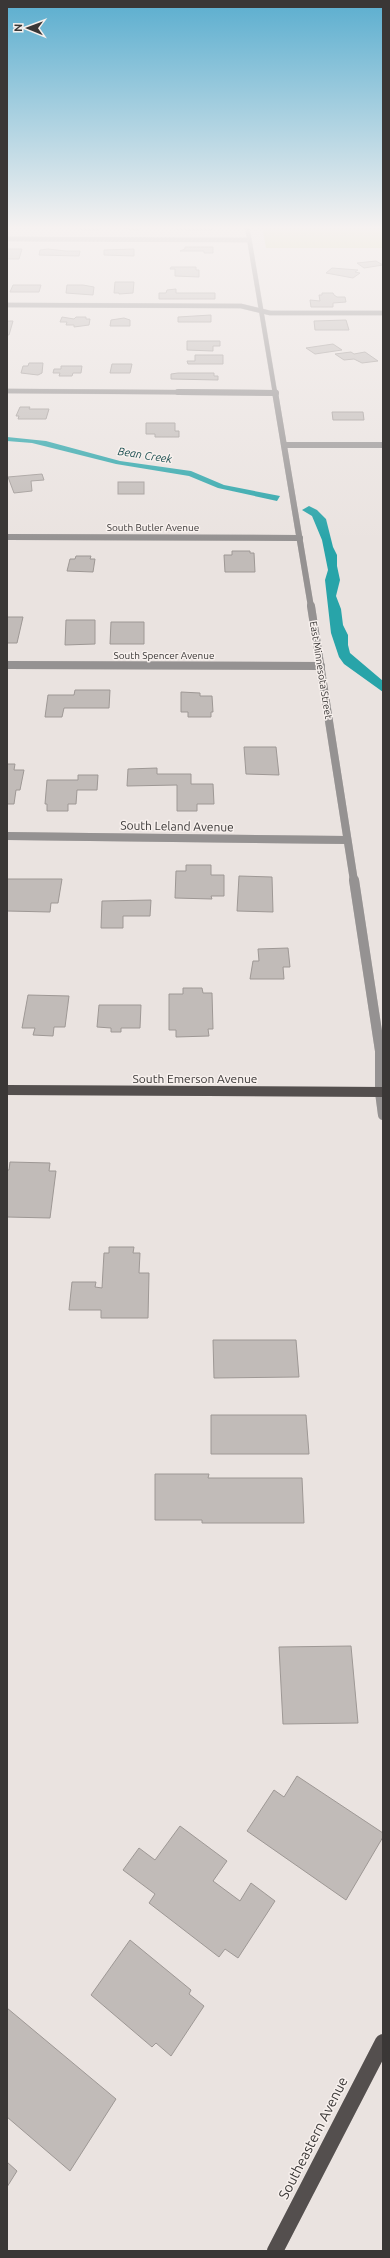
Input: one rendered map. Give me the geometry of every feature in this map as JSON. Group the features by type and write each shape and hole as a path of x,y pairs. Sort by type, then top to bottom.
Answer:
{"main road":[{"name":"South Emerson Avenue","path":"7,1090 381,1092"},
{"name":"Southeastern Avenue","path":"275,2251 383,2042"}],"street":[{"name":"East Minnesota Street","path":"265,331 321,666 380,1051 383,1115"},
{"path":"7,391 276,393"},
{"path":"284,445 383,445"},
{"name":"South Butler Avenue","path":"7,537 300,538"},
{"name":"South Spencer Avenue","path":"7,665 321,666"},
{"name":"South Leland Avenue","path":"7,836 347,840"}],"water":[{"path":"7,437 46,441 120,461 191,471 224,485 280,496 277,501 218,488 189,476 116,464 32,443 7,441"},
{"path":"309,506 317,510 326,519 333,547 337,555 337,566 340,580 336,596 341,609 343,625 348,635 350,653 383,681 383,692 344,664 339,657 331,633 325,580 328,570 322,540 312,516 302,510"}],"building":[{"path":"187,341 220,341 220,346 213,346 213,351 187,350"},
{"path":"333,344 342,350 315,354 306,348"},
{"path":"351,352 354,354 365,352 378,361 362,363 354,359 344,360 335,354"},
{"path":"195,355 223,355 223,364 188,364 187,361 195,361"},
{"path":"29,363 43,363 42,373 38,375 21,373 23,366 28,366"},
{"path":"112,364 132,364 130,373 110,373"},
{"path":"61,366 82,366 81,373 73,373 72,376 59,376 60,373 53,373 54,369 61,369"},
{"path":"214,373 214,376 218,376 218,380 171,379 171,374"},
{"path":"20,407 30,407 29,409 49,409 46,419 18,419 19,416 16,416"},
{"path":"332,412 363,412 364,420 333,420"},
{"path":"146,423 175,423 175,431 179,431 179,437 155,437 155,434 146,434"},
{"path":"42,474 44,480 31,481 32,491 14,493 8,477"},
{"path":"118,482 144,482 144,494 118,494"},
{"path":"232,551 250,551 250,553 254,553 255,572 225,572 224,555 232,555"},
{"path":"76,556 91,556 90,559 95,559 93,572 67,571 70,559 75,559"},
{"path":"7,617 23,617 17,643 7,643"},
{"path":"66,620 95,620 95,644 65,645"},
{"path":"111,622 144,622 144,644 110,644"},
{"path":"75,690 110,690 109,708 64,708 62,717 45,717 48,695 74,695"},
{"path":"181,692 200,693 200,696 212,696 213,712 211,712 211,717 188,717 188,712 181,712"},
{"path":"244,747 276,747 279,775 246,774"},
{"path":"7,764 15,764 14,770 24,770 20,790 16,790 14,804 7,804"},
{"path":"157,768 157,774 191,774 191,784 213,784 214,804 197,804 197,811 177,811 177,785 127,786 128,769"},
{"path":"78,775 98,775 97,790 77,790 76,804 68,804 68,811 47,811 47,804 45,804 47,780 78,780"},
{"path":"186,865 211,865 211,875 224,875 224,896 211,896 212,899 175,898 176,871 186,871"},
{"path":"239,876 272,877 273,912 237,911"},
{"path":"7,879 62,879 58,903 51,903 50,912 7,911"},
{"path":"151,900 150,916 123,916 123,928 101,928 102,901"},
{"path":"288,948 290,967 283,967 284,979 250,979 253,961 259,961 258,949"},
{"path":"183,988 202,988 203,993 212,993 213,1029 208,1029 209,1036 176,1037 176,1030 169,1030 169,994 183,994"},
{"path":"28,995 69,996 65,1027 54,1027 53,1036 33,1035 35,1028 22,1028"},
{"path":"99,1005 141,1005 140,1028 121,1028 121,1032 111,1032 111,1028 97,1027"},
{"path":"10,1162 50,1163 49,1171 56,1171 50,1218 7,1217 7,1170 9,1170"},
{"path":"109,1247 134,1247 133,1253 140,1253 139,1273 149,1273 148,1318 101,1318 101,1310 69,1310 72,1282 96,1282 95,1287 102,1288 104,1253 109,1253"},
{"path":"213,1340 296,1340 299,1377 214,1378"},
{"path":"211,1415 306,1415 309,1454 211,1454"},
{"path":"155,1474 209,1474 208,1478 302,1478 304,1523 202,1523 202,1520 155,1520"},
{"path":"351,1646 358,1723 283,1724 279,1647"},
{"path":"297,1776 383,1833 383,1837 346,1900 247,1831 274,1790 284,1797"},
{"path":"180,1826 227,1861 213,1881 240,1901 251,1883 275,1901 238,1958 225,1949 219,1957 149,1903 155,1894 123,1870 139,1848 155,1860"},
{"path":"130,1940 191,1990 189,1994 204,2006 171,2056 156,2043 152,2047 91,1995"},
{"path":"7,2008 116,2099 70,2171 7,2117"},
{"path":"7,2162 17,2171 7,2187"}],"water label":[{"name":"Bean Creek","path":"145,455"}]}
